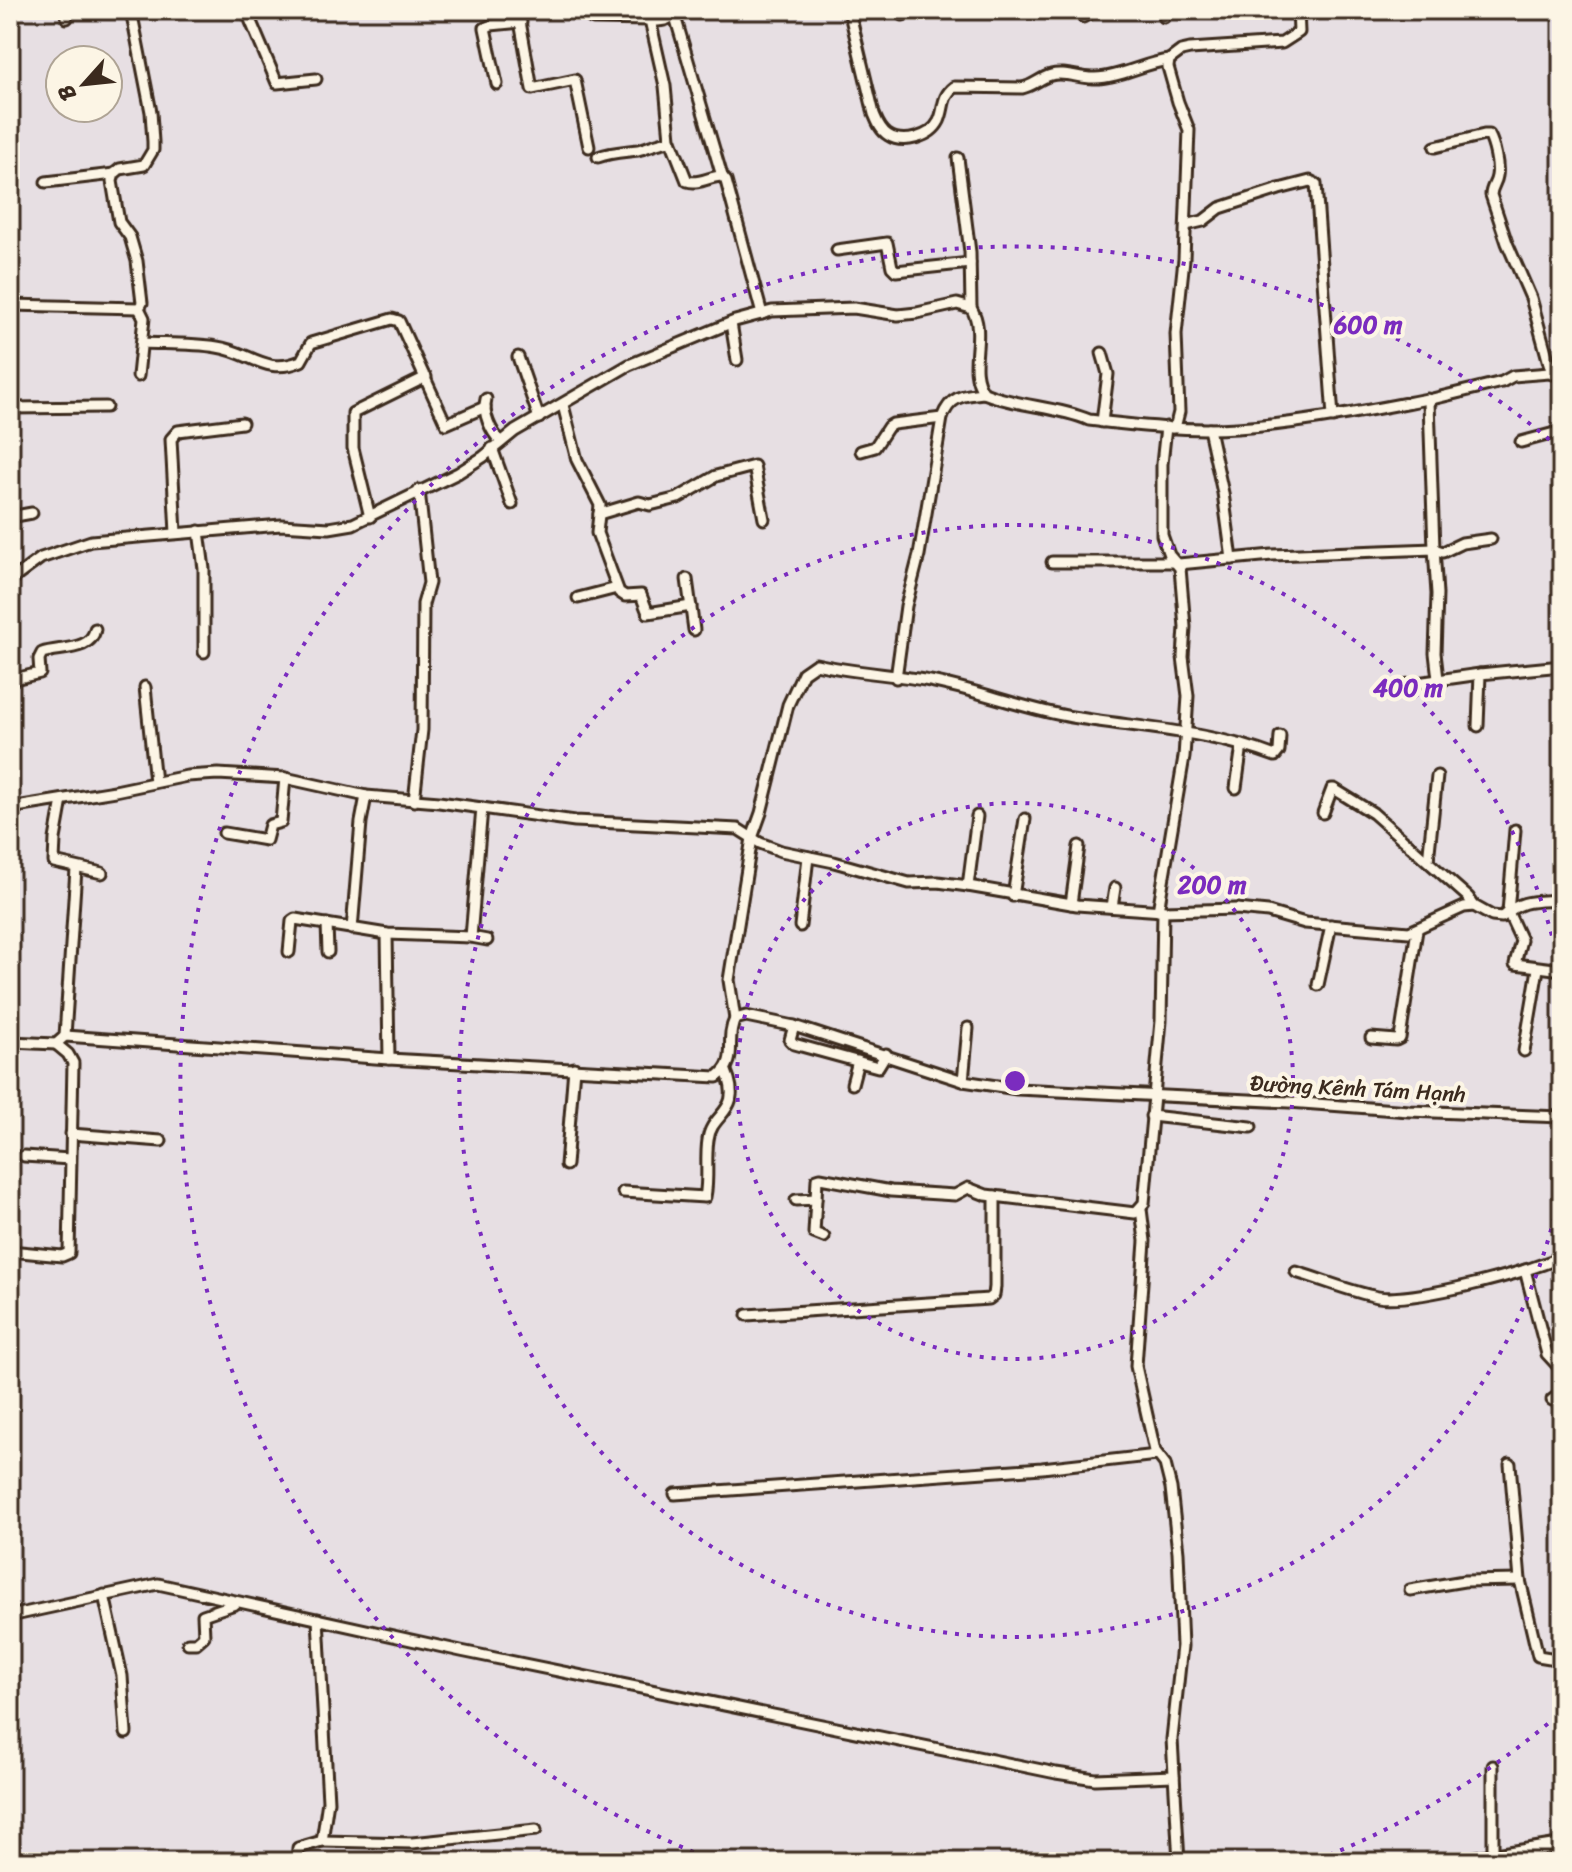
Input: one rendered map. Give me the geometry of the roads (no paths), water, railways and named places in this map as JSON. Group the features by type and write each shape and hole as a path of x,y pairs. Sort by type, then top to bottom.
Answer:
{"street":[{"path":"46,182 114,174 120,169 144,165 153,150 151,112 131,10"},
{"path":"246,10 277,83 316,79"},
{"path":"518,10 532,89 575,80 589,147"},
{"path":"579,10 593,19 668,20 675,12"},
{"path":"849,10 874,114 888,135 906,139 931,131 938,123 944,98 954,87 1022,88 1052,74 1099,78 1151,62 1169,60 1181,51 1190,49 1282,43 1299,32 1298,10"},
{"path":"1083,17 1095,10"},
{"path":"675,12 748,255 762,314"},
{"path":"650,20 665,86 671,141 687,181 699,182 722,176"},
{"path":"497,84 485,28 521,22"},
{"path":"1169,60 1168,67 1189,130 1186,225 1176,334 1179,412 1176,424 1169,427"},
{"path":"896,678 906,606 919,555 942,418 949,402 958,396 984,393 1102,422 1209,429 1333,417 1428,400 1502,382 1513,376 1557,373 1491,195 1490,189 1497,176 1489,135 1435,147"},
{"path":"598,157 671,141"},
{"path":"958,158 970,263 971,308 978,318 976,376 984,393"},
{"path":"114,174 112,181 119,222 130,237 137,261 142,303 139,308"},
{"path":"1186,225 1203,221 1220,208 1279,189 1310,181 1316,184 1333,417"},
{"path":"837,250 887,243 892,267 896,271 970,263"},
{"path":"10,581 41,558 91,541 281,525 329,528 353,524 458,473 539,418 629,365 731,323 772,311 854,308 898,315 957,304 971,308"},
{"path":"10,305 139,308"},
{"path":"138,376 144,318 139,308"},
{"path":"142,343 218,347 245,354 259,364 282,366 301,361 311,343 392,319 399,321 446,424 485,403 494,435 501,442"},
{"path":"731,323 737,360"},
{"path":"1102,353 1108,374 1102,422"},
{"path":"518,357 539,418"},
{"path":"370,517 353,448 353,413 426,377"},
{"path":"1428,400 1438,679"},
{"path":"563,405 577,460 597,498 597,533 617,588 622,595 641,595 648,613 691,606"},
{"path":"10,408 106,407"},
{"path":"861,451 875,447 893,424 942,418"},
{"path":"176,533 171,439 178,431 242,423"},
{"path":"824,1237 814,1233 817,1179 820,1178 891,1191 955,1195 968,1188 995,1196 1135,1213 1144,1203 1161,1021 1161,911 1184,757 1188,696 1183,657 1185,627 1177,563 1165,547 1162,535 1162,464 1169,427"},
{"path":"1209,429 1225,504 1232,559"},
{"path":"1521,442 1562,431"},
{"path":"492,448 512,504"},
{"path":"599,514 639,502 650,505 678,498 716,476 754,466 764,519"},
{"path":"414,801 422,730 423,604 429,583 419,490"},
{"path":"10,517 32,513"},
{"path":"199,531 204,569 204,652"},
{"path":"1052,562 1177,563 1434,549 1443,552 1462,543 1491,539"},
{"path":"687,579 694,630"},
{"path":"578,598 617,588"},
{"path":"10,680 38,674 42,653 88,643 95,635 95,629"},
{"path":"65,1036 389,1059 717,1077 726,1071 730,1062 731,1027 735,1019 729,980 752,838 788,705 803,673 816,664 928,681 1069,717 1186,734 1242,745 1275,756 1279,751 1280,736"},
{"path":"1403,685 1562,666"},
{"path":"1478,726 1480,674"},
{"path":"145,687 155,782"},
{"path":"1236,788 1242,745"},
{"path":"10,808 218,774 285,778 366,796 575,821 738,829 781,851 909,883 938,882 1071,904 1161,911 1237,909 1268,912 1305,923 1409,932 1464,907 1474,906"},
{"path":"1428,861 1437,776"},
{"path":"224,833 266,840 270,825 281,822 285,778"},
{"path":"1323,813 1334,789 1373,813 1474,906 1492,916 1502,917 1525,902 1562,900"},
{"path":"352,929 366,796"},
{"path":"62,800 53,860 57,864 102,873"},
{"path":"471,937 482,808"},
{"path":"968,886 977,816"},
{"path":"1013,896 1025,819"},
{"path":"1515,830 1508,912 1521,940 1515,964 1562,970"},
{"path":"1071,904 1079,846"},
{"path":"800,926 808,857"},
{"path":"56,1044 65,1036 76,869"},
{"path":"1112,907 1115,888"},
{"path":"289,952 292,921 295,919 387,934 487,940"},
{"path":"327,924 328,952"},
{"path":"1318,985 1331,925"},
{"path":"1371,1038 1400,1038 1417,930"},
{"path":"387,934 389,1059"},
{"path":"1524,1051 1538,969"},
{"name":"Đường Kênh Tám Hạnh","path":"735,1019 746,1016 794,1026 963,1081 1017,1089 1562,1117"},
{"path":"794,1026 790,1040 794,1044 879,1067 886,1054"},
{"path":"963,1081 968,1028"},
{"path":"10,1042 56,1044 73,1063 69,1255 10,1251"},
{"path":"852,1084 858,1061"},
{"path":"566,1165 574,1068"},
{"path":"623,1192 705,1197 708,1139 729,1105 731,1095 726,1071"},
{"path":"1151,1116 1251,1127"},
{"path":"71,1134 161,1141"},
{"path":"24,1156 70,1159"},
{"path":"747,1315 989,1299 994,1295 995,1287 995,1196"},
{"path":"796,1200 816,1199"},
{"path":"1141,1209 1145,1241 1136,1366 1157,1455 1165,1464 1171,1488 1178,1552 1182,1646 1172,1739 1179,1862"},
{"path":"1296,1272 1378,1297 1405,1298 1546,1265 1562,1256"},
{"path":"1525,1270 1547,1354 1559,1367 1562,1376"},
{"path":"1552,1400 1562,1393"},
{"path":"675,1494 1042,1468 1157,1455"},
{"path":"1510,1464 1520,1580 1538,1656 1562,1660"},
{"path":"1410,1590 1464,1581 1520,1580"},
{"path":"10,1616 158,1584 1056,1773 1095,1779 1174,1776"},
{"path":"104,1595 122,1676 126,1733"},
{"path":"188,1643 196,1643 204,1636 203,1615 238,1603"},
{"path":"318,1619 328,1811 322,1841"},
{"path":"1493,1766 1493,1856"},
{"path":"297,1862 298,1848 322,1841 412,1843 536,1830"},
{"path":"1454,1862 1562,1845"}]}
